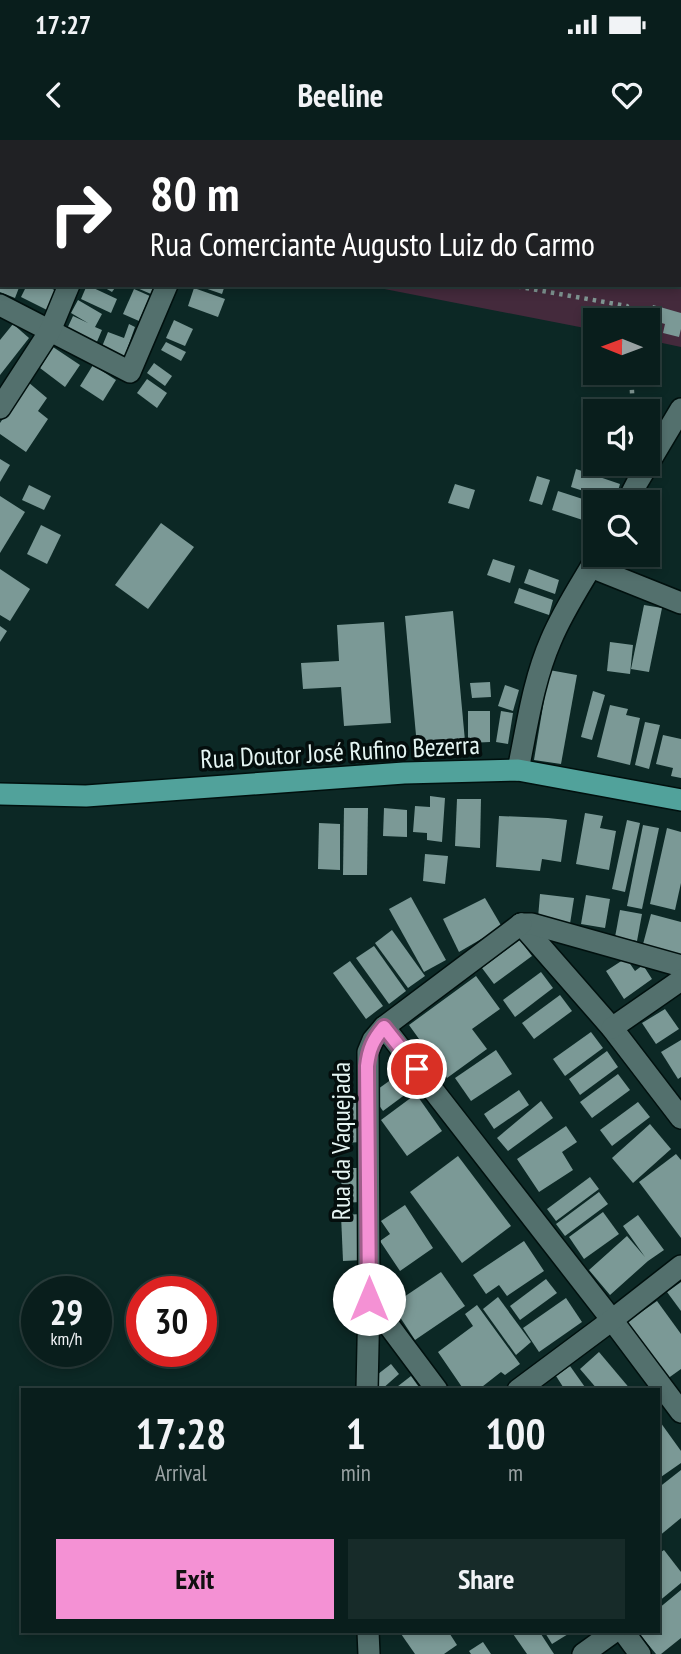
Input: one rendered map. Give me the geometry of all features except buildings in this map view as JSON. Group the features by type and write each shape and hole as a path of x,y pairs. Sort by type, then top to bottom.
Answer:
{"main road":[{"name":"Rua Doutor José Rufino Bezerra","path":"0,794 86,796 404,773 517,771 681,800"}],"street":[{"path":"0,408 50,331 68,287"},
{"path":"0,305 130,372 165,287"},
{"path":"633,490 681,409"},
{"path":"517,771 536,682 550,641 567,605 591,567"},
{"path":"607,567 681,603"},
{"path":"521,924 532,924 681,967"},
{"path":"521,924 612,1028 681,1118"},
{"name":"Rua da Vaquejada","path":"367,1388 368,1052 373,1040 384,1027 521,924"},
{"path":"612,1028 681,980"},
{"path":"384,1027 681,1412"},
{"path":"521,1388 681,1266"},
{"path":"369,1299 435,1388"},
{"path":"368,1633 369,1654"},
{"path":"583,1654 612,1633"},
{"path":"624,1633 640,1654"}],"path":[{"path":"520,287 627,308"}],"shaded area":[{"path":"374,287 681,287 681,347 660,343 660,308 583,308 583,328"}],"route":[{"path":"369,1299 367,1066 368,1052 373,1040 384,1027 417,1069"}]}
